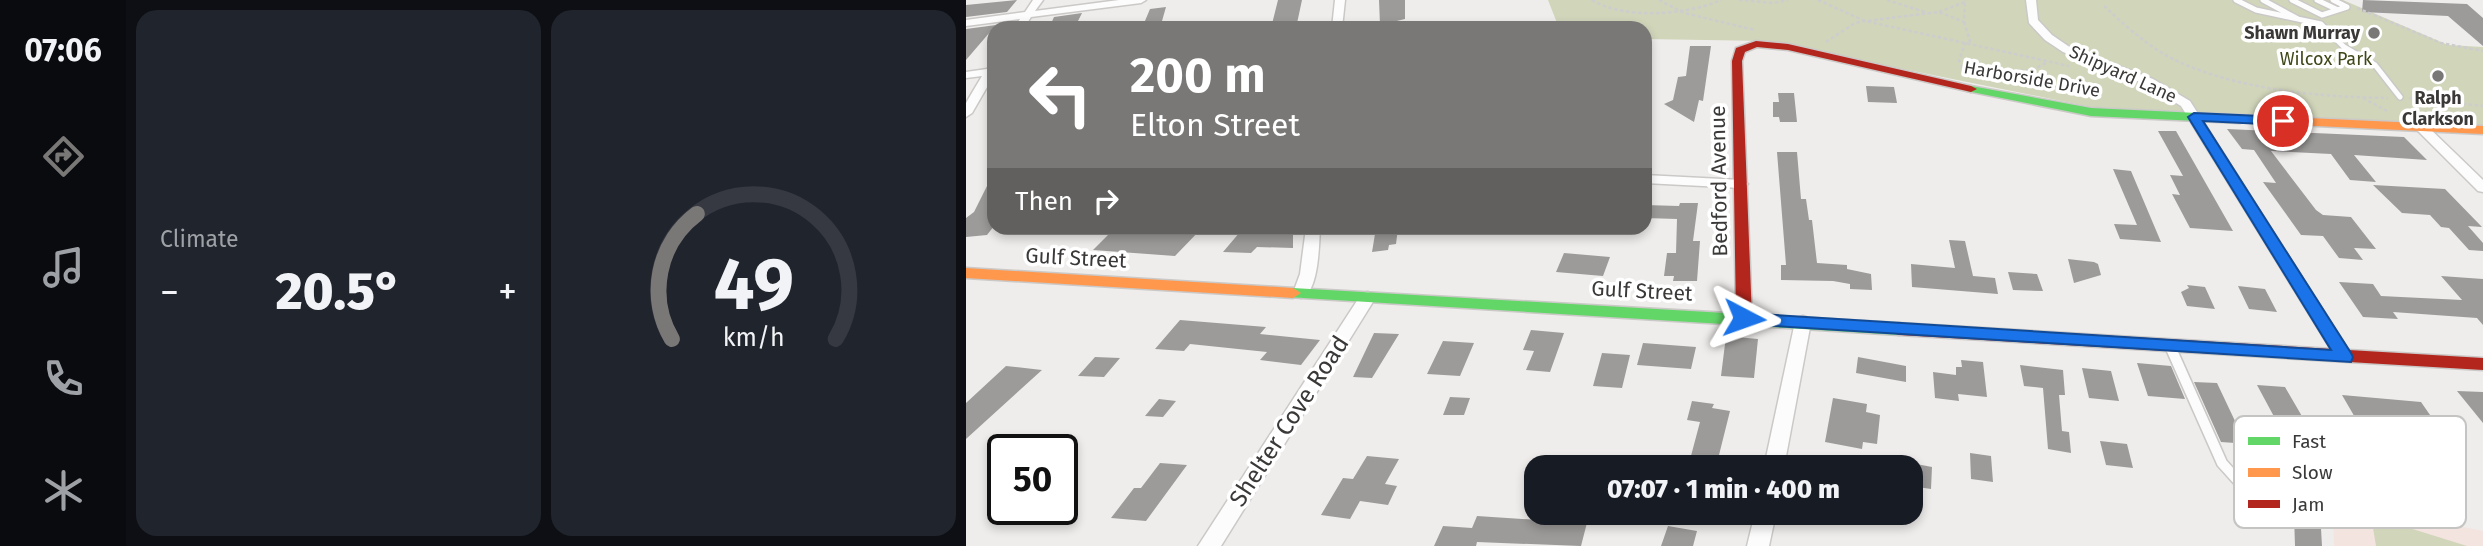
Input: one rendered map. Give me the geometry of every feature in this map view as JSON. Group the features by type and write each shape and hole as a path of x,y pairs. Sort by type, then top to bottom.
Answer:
{"street":[{"path":"1023,21 1038,0"},
{"path":"966,23 1141,0"},
{"path":"1338,21 1340,0"},
{"name":"Shipyard Lane","path":"2031,0 2034,21 2060,46 2091,62 2166,90 2186,104 2344,357"},
{"name":"Harborside Drive","path":"1746,46 1788,47 2082,110 2483,130"},
{"name":"Bedford Avenue","path":"1744,318 1737,61 1740,50 1746,46"},
{"path":"966,75 987,70"},
{"path":"966,113 987,79"},
{"path":"2421,127 2483,188"},
{"path":"1652,179 1741,184"},
{"path":"1301,293 1308,274 1312,235"},
{"name":"Gulf Street","path":"966,273 2483,364"},
{"name":"Shelter Cove Road","path":"1209,546 1368,297"},
{"path":"1776,455 1803,323"},
{"path":"1758,546 1762,525"}],"lane":[{"path":"2236,0 2256,10 2320,24 2344,47 2375,65 2400,97"},
{"path":"2263,0 2300,20"},
{"path":"2292,0 2322,15 2347,7 2333,0"},
{"path":"2317,0 2338,10"},
{"path":"2320,24 2322,15"},
{"path":"2169,346 2222,463 2234,477"}],"path":[{"path":"1592,0 1596,5 1615,8 1684,13 1721,0"},
{"path":"1659,0 1684,13"},
{"path":"1740,0 1773,3 1788,0"},
{"path":"1818,0 1865,21 2048,62 2025,71 1954,73"},
{"path":"1887,0 1926,12"},
{"path":"1939,12 1965,1 1964,22 1970,41 1965,44 1959,60 1965,72"},
{"path":"2104,6 2177,60 2241,80 2361,97 2400,97 2483,106"},
{"path":"2355,8 2441,43 2483,51"},
{"path":"1843,44 1830,41 1855,23 1865,21 1939,12 1964,22"}],"shaded area":[{"path":"2333,528 2466,528 2483,531 2483,546 2334,546"}],"green space":[{"name":"Wilcox Park","path":"1548,0 2343,0 2448,45 2483,47 2483,126 2091,107 1765,41 1652,39 1652,21 1556,21"},
{"path":"2373,528 2409,528 2467,546 2376,546"}],"building":[{"path":"1017,0 1007,12 966,17 966,5"},
{"path":"1278,0 1302,0 1298,21 1273,21"},
{"path":"1379,0 1405,0 1405,19 1380,21"},
{"path":"2363,0 2467,4 2483,18 2483,46 2448,16 2362,12"},
{"path":"1166,7 1162,21 1145,21 1150,9"},
{"path":"1082,13 1078,21 1052,21 1054,17"},
{"path":"987,26 987,36 966,60 966,29"},
{"path":"1690,46 1711,46 1703,101 1699,100 1694,122 1664,104 1673,100 1678,77 1686,76"},
{"path":"1866,86 1894,87 1897,103 1868,102"},
{"path":"1778,93 1794,93 1797,122 1780,122 1779,117 1773,117 1773,102 1779,102"},
{"path":"2227,129 2404,137 2427,160 2354,155 2376,182 2350,180 2331,154 2271,151 2316,210 2323,215 2351,217 2376,249 2354,248 2363,260 2339,258 2323,236 2301,235 2263,182 2276,183 2254,150 2242,149"},
{"path":"2158,131 2176,131 2233,231 2190,228 2172,194 2180,195 2170,175 2183,176"},
{"path":"1777,152 1797,152 1801,199 1806,199 1809,220 1812,220 1817,263 1847,265 1847,269 1871,274 1872,290 1850,289 1850,284 1833,281 1781,280 1781,265 1786,265"},
{"path":"2113,169 2131,171 2161,242 2120,239 2114,224 2137,225"},
{"path":"2373,185 2445,189 2482,227 2468,226 2483,243 2483,251 2469,250 2449,228 2441,227 2430,215 2402,213"},
{"path":"987,186 987,235 966,237 966,218 974,212"},
{"path":"1680,203 1698,203 1693,241 1700,241 1697,281 1673,281 1674,276 1664,276 1667,253 1676,253 1677,219 1652,218 1652,205 1679,206"},
{"path":"1108,235 1195,235 1175,256 1093,250"},
{"path":"1237,235 1293,235 1293,248 1257,247 1251,253 1223,252"},
{"path":"1375,235 1397,235 1396,244 1389,245 1388,250 1372,252"},
{"path":"1949,240 1965,241 1973,276 1995,278 1998,294 1912,287 1911,264 1955,268"},
{"path":"1564,253 1610,257 1603,276 1556,272"},
{"path":"2068,259 2094,262 2098,264 2101,275 2074,283"},
{"path":"2008,272 2037,274 2043,291 2013,290"},
{"path":"2441,276 2483,279 2483,325 2477,318 2393,312 2398,319 2363,317 2339,282 2373,284 2381,296 2462,300"},
{"path":"2187,285 2205,287 2215,309 2187,306 2181,292 2189,288"},
{"path":"2238,286 2265,289 2277,312 2249,309"},
{"path":"1180,320 1266,327 1260,334 1320,340 1301,365 1260,360 1267,352 1190,344 1184,351 1155,349"},
{"path":"1531,330 1564,333 1550,372 1526,370 1534,351 1523,350"},
{"path":"1374,333 1399,334 1372,378 1353,377"},
{"path":"1726,336 1758,339 1754,378 1721,376"},
{"path":"1443,341 1474,343 1460,376 1427,374"},
{"path":"1643,343 1696,347 1691,369 1637,365"},
{"path":"1602,353 1630,355 1622,388 1593,386"},
{"path":"1095,357 1120,358 1104,377 1078,376"},
{"path":"1858,357 1906,366 1906,382 1856,373"},
{"path":"1961,360 1983,362 1987,397 1958,394 1959,401 1935,398 1933,372 1956,375 1956,367 1962,367"},
{"path":"2137,363 2171,366 2185,399 2148,396"},
{"path":"2020,365 2063,370 2065,395 2059,395 2062,431 2069,432 2071,453 2048,449 2043,388 2024,386"},
{"path":"1006,366 1042,370 966,439 966,403"},
{"path":"2082,368 2111,371 2119,401 2089,398"},
{"path":"2194,382 2217,383 2234,419 2234,443 2221,442"},
{"path":"2257,385 2285,387 2302,416 2274,416"},
{"path":"2457,391 2483,392 2483,423"},
{"path":"2342,395 2421,402 2431,416 2354,416"},
{"path":"1450,397 1470,398 1464,415 1443,415"},
{"path":"1833,398 1867,404 1866,412 1880,415 1877,444 1863,442 1862,449 1825,442"},
{"path":"1159,399 1176,401 1163,417 1145,416"},
{"path":"1692,401 1714,404 1712,408 1730,411 1719,455 1691,455 1700,422 1687,420"},
{"path":"2100,441 2127,444 2133,468 2106,465"},
{"path":"1970,453 1991,456 1993,482 1971,479"},
{"path":"1367,456 1399,459 1385,484 1397,486 1388,505 1360,501 1350,519 1321,515 1343,478 1353,479"},
{"path":"1160,463 1187,465 1146,521 1111,518 1134,488 1141,488"},
{"path":"1923,465 1932,467 1931,489 1923,488"},
{"path":"1477,516 1524,519 1524,525 1586,525 1581,546 1477,542 1476,546 1434,546 1443,526 1472,528"},
{"path":"1668,526 1697,531 1693,546 1661,546"},
{"path":"2294,528 2321,528 2322,546 2295,546"}],"traffic: fast":[{"path":"1971,89 2091,112 2240,119"},
{"path":"1293,293 1899,329"}],"traffic: slow":[{"path":"2240,119 2483,130"},
{"path":"966,273 1293,293"}],"traffic: jam":[{"path":"1744,318 1737,61 1740,50 1756,44 1788,47 1971,89"},
{"path":"1899,329 2483,364"}],"place":[{"name":"Shawn Murray","path":"2374,33"},
{"name":"Ralph Clarkson","path":"2438,76"}],"route":[{"path":"1744,318 2344,357 2194,117 2283,121"}]}
